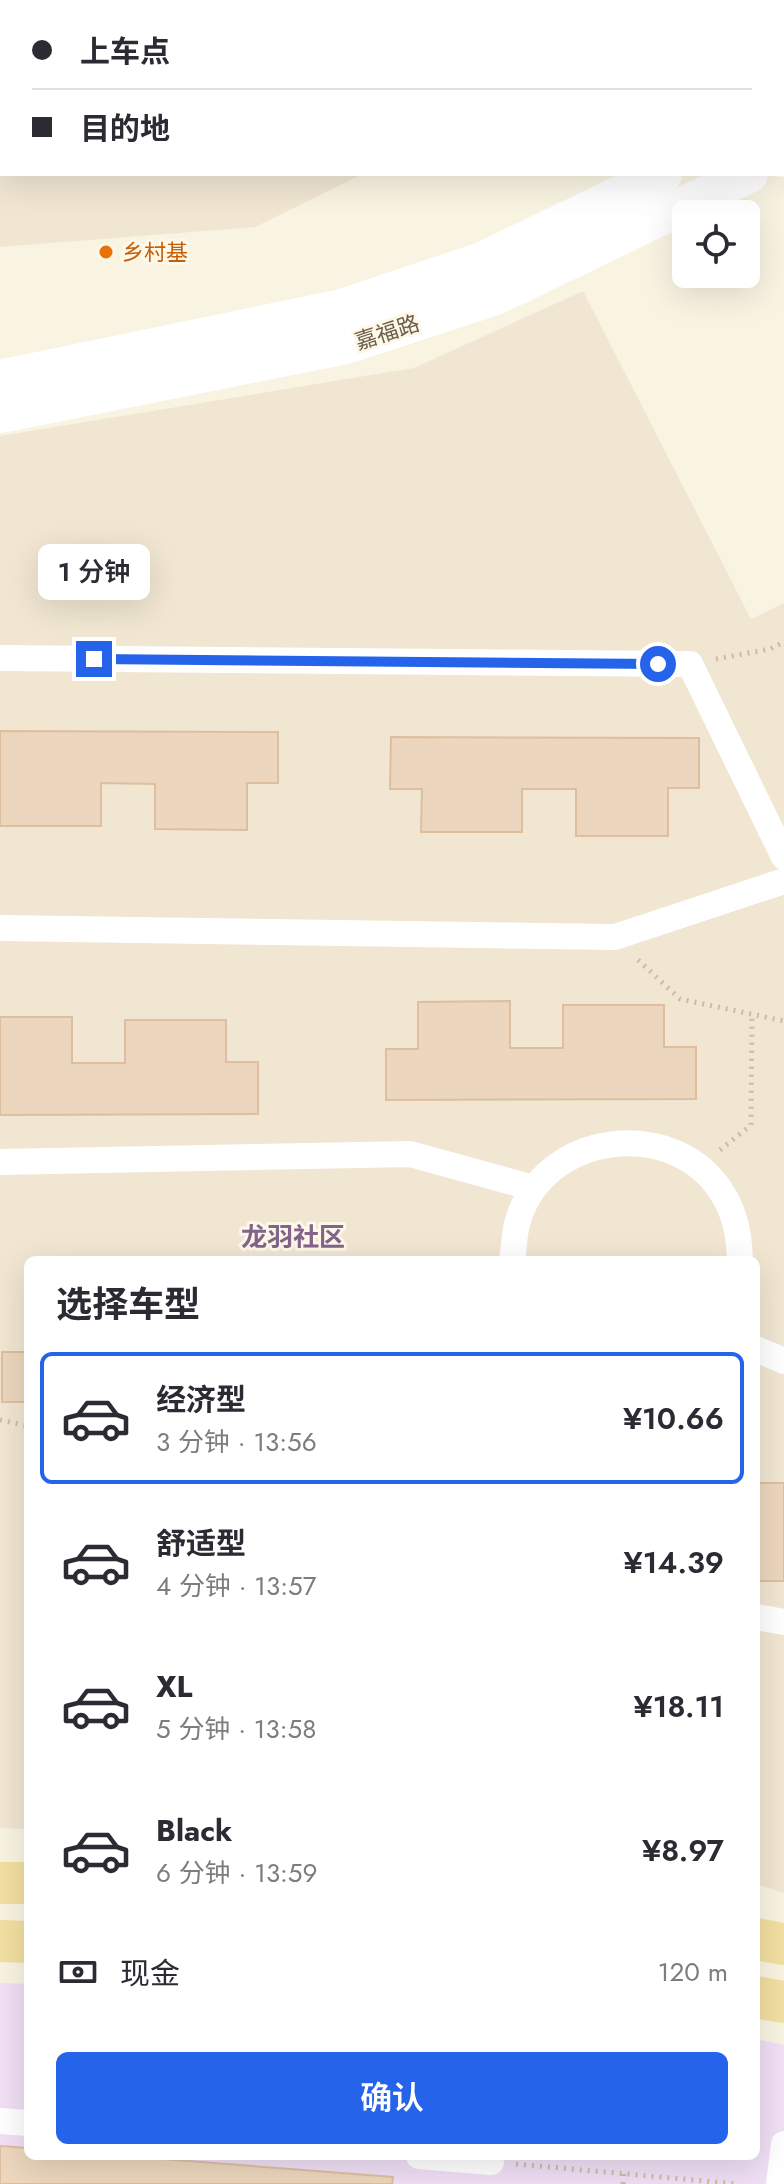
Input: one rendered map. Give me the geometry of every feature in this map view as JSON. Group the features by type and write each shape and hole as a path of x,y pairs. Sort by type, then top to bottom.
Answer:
{"main road":[{"name":"嘉福路","path":"0,379 342,308 482,261 659,176"},
{"name":"嘉福路","path":"0,414 361,340 496,296 745,176"},
{"path":"0,1883 24,1883"},
{"path":"760,1940 784,1944"},
{"path":"0,1941 24,1942"},
{"path":"760,1998 784,2002"}],"street":[{"path":"0,658 690,664 784,857"},
{"path":"0,928 615,937 784,881"},
{"path":"513,1256 517,1222 534,1188 561,1162 594,1146 631,1141 667,1148 699,1167 723,1194 738,1228 740,1256"},
{"path":"0,1162 410,1154 534,1188"},
{"path":"760,1351 784,1361"},
{"path":"760,1618 784,1622"},
{"path":"0,2121 24,2123"},
{"path":"779,2184 784,2144"},
{"path":"445,2160 491,2167"}],"path":[{"path":"690,664 770,649 784,642"},
{"path":"615,937 680,999 784,1021"},
{"path":"699,1167 751,1125 752,1015"},
{"path":"0,1420 24,1425"},
{"path":"491,2167 738,2184"},
{"path":"623,2184 624,2174"}],"shaded area":[{"path":"0,176 359,176 255,227 0,247"},
{"path":"583,291 751,619 784,603 784,1893 760,1885 760,1256 24,1256 24,1829 0,1828 0,436 414,368"},
{"path":"0,1983 24,1984 24,2160 760,2160 760,2040 784,2045 784,2184 0,2184"}],"building":[{"path":"0,731 278,732 278,783 247,783 247,830 155,829 155,784 101,783 101,826 0,826"},
{"path":"391,737 699,738 699,788 668,788 668,836 576,836 576,789 522,789 522,832 421,832 422,789 390,789"},
{"path":"510,1001 510,1048 563,1048 563,1005 664,1005 664,1047 696,1047 696,1099 386,1100 386,1049 418,1049 418,1002"},
{"path":"0,1017 72,1017 72,1063 125,1063 125,1020 226,1020 226,1062 258,1062 258,1114 0,1115"},
{"path":"2,1352 24,1352 24,1402 2,1402"},
{"path":"760,1483 784,1483 784,1581 760,1581"},
{"path":"0,2146 24,2148 24,2160 175,2160 393,2177 392,2184 0,2184"}],"place":[{"name":"乡村基","path":"106,252"}],"district":[{"name":"龙羽社区","path":"293,1237"}],"route":[{"path":"94,659 658,664"}]}
